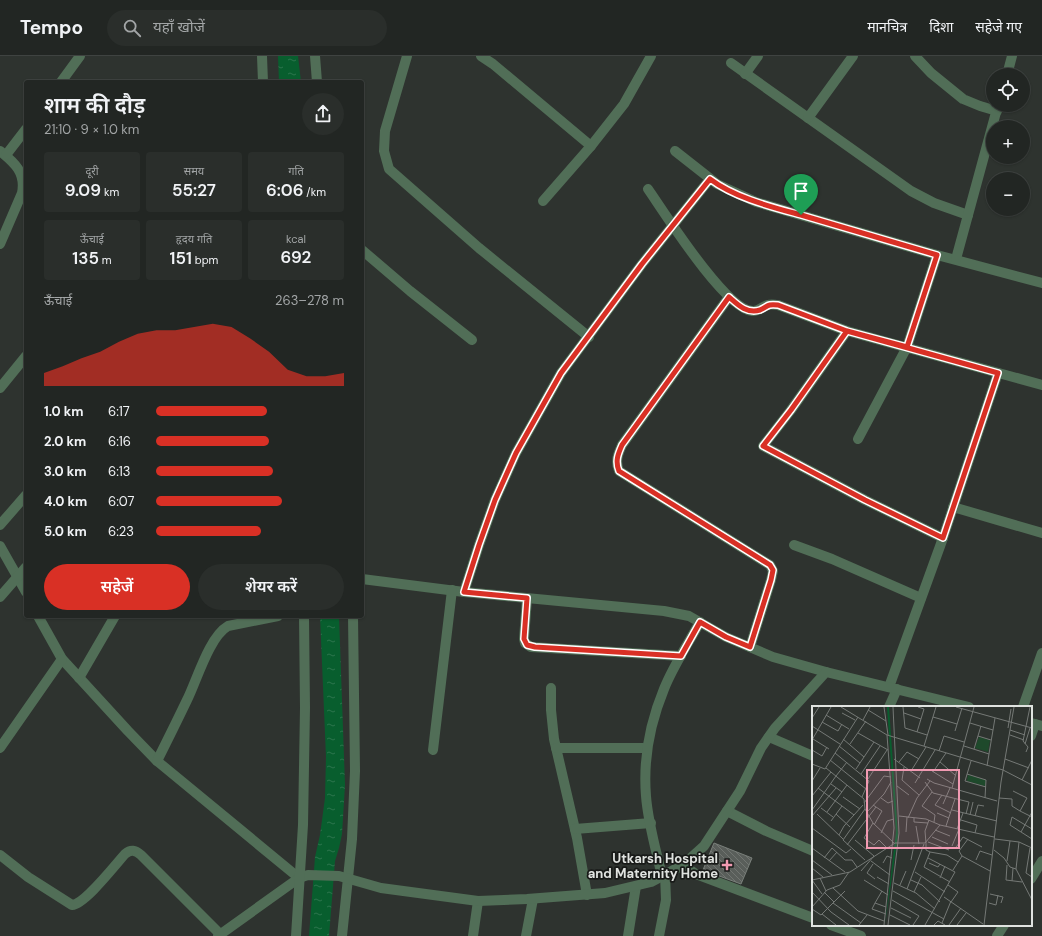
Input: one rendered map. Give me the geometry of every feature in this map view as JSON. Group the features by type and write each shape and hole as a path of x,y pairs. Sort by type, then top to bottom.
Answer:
{"street":[{"path":"62,80 80,56"},
{"path":"262,56 263,80"},
{"path":"315,56 317,80"},
{"path":"408,56 385,131 384,151 389,169 479,248 588,337"},
{"path":"481,56 495,60 591,146"},
{"path":"543,201 591,146 624,104 651,56"},
{"path":"746,74 758,56"},
{"path":"808,118 853,56"},
{"path":"914,56 931,73 963,99 980,106 986,107"},
{"path":"1009,68 1012,56"},
{"path":"731,63 911,191 934,203 968,215"},
{"path":"956,259 997,112"},
{"path":"0,244 22,193 23,185 23,178 20,173 3,153 24,131"},
{"path":"675,151 717,184 756,202 937,255 1042,283"},
{"path":"464,592 495,500 516,453 561,373 642,264 710,179"},
{"path":"648,188 700,264 729,297 742,308 751,311 760,310 769,304 778,305 847,331 1042,385"},
{"path":"364,252 410,291 472,340"},
{"path":"858,439 907,347 937,255"},
{"path":"729,297 622,445 617,462 619,471 770,565 773,570 771,580 750,647"},
{"path":"847,331 796,404 763,446 865,500 943,538"},
{"path":"0,388 24,358"},
{"path":"889,706 893,688 921,598 943,538 998,373"},
{"path":"0,525 24,497"},
{"path":"953,507 1042,533"},
{"path":"794,545 843,564 921,598"},
{"path":"0,546 24,588"},
{"path":"0,597 24,570"},
{"path":"364,580 464,592 664,611 689,616 726,637 773,657 826,672 965,706"},
{"path":"433,750 452,590"},
{"path":"527,598 524,639 525,642 531,647 681,656"},
{"path":"39,618 62,658 157,761 304,876"},
{"path":"79,678 114,618"},
{"path":"157,761 218,634 222,630 233,625 268,618"},
{"path":"296,936 304,876 304,618"},
{"path":"342,936 343,877 352,839 355,770 353,618"},
{"path":"659,936 666,900 664,875 646,797 645,773 647,748 654,718 664,688 700,622"},
{"path":"1023,706 1042,653"},
{"path":"0,748 62,658"},
{"path":"0,855 28,877 72,905 86,898 125,854 130,850 134,850 141,855 219,935 304,876 343,877 381,888 478,901 533,899 605,893 651,882 683,865 704,846 740,792 761,748 775,728 826,672"},
{"path":"551,688 551,710 556,748 575,829 586,895"},
{"path":"1032,734 1036,724"},
{"path":"769,737 812,756"},
{"path":"556,748 647,748"},
{"path":"727,811 766,831 812,851"},
{"path":"575,829 651,823"},
{"path":"1032,877 1042,861"},
{"path":"683,865 696,874 812,918"},
{"path":"628,936 636,886"},
{"path":"526,936 533,899"},
{"path":"472,936 478,901"},
{"path":"834,926 861,936"},
{"path":"997,936 1003,926"}],"water":[{"path":"278,56 298,56 301,80 279,80"},
{"path":"320,618 339,618 345,785 342,834 335,861 329,936 309,936 315,857 320,835 325,798 326,757"}],"building":[{"path":"714,843 752,858 741,884 703,870"}],"place":[{"name":"Utkarsh Hospital and Maternity Home","path":"727,865"}],"route":[{"path":"801,215 756,202 717,184 710,179 642,264 561,373 516,453 495,500 464,592 527,598 524,639 527,645 531,647 681,656 700,622 726,637 750,647 771,580 773,570 770,565 619,471 617,467 617,458 622,445 729,297 742,308 751,311 760,310 769,304 778,305 847,331 998,373 943,538 865,500 763,446 791,410 847,331 907,347 937,255 801,215"}]}
